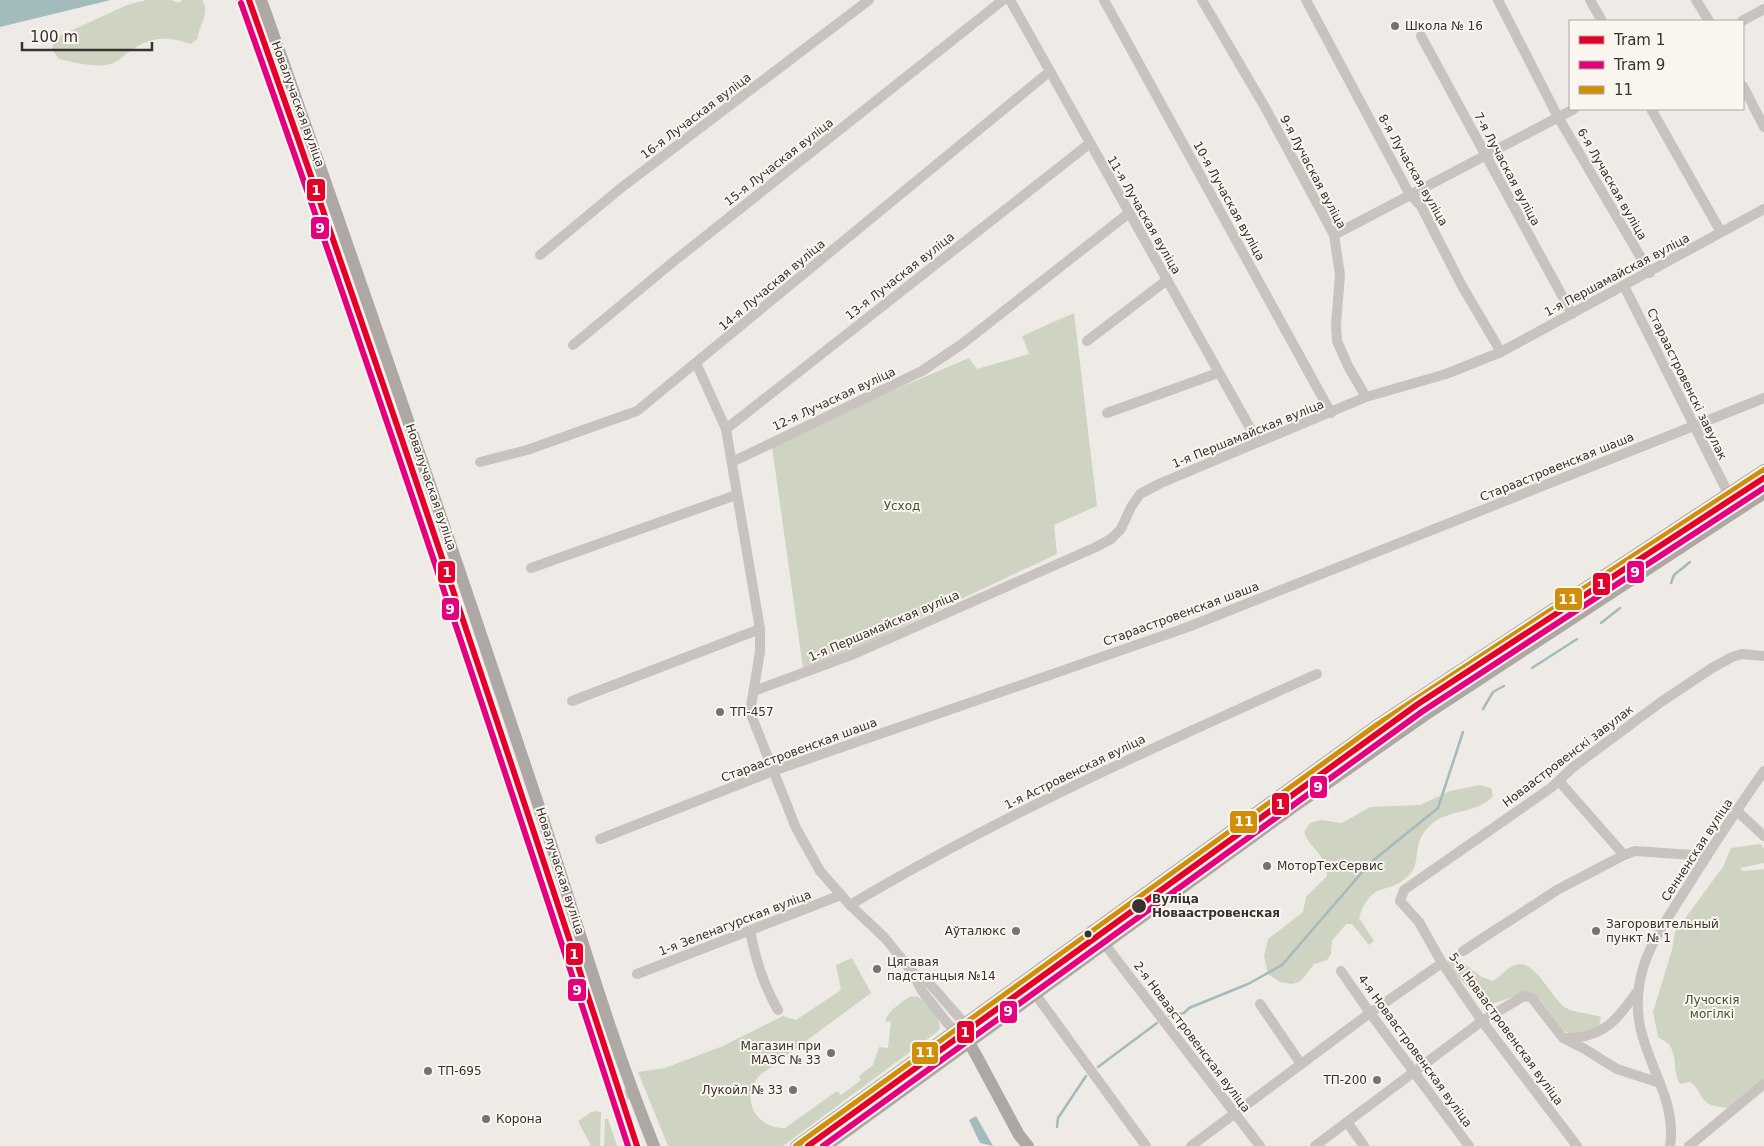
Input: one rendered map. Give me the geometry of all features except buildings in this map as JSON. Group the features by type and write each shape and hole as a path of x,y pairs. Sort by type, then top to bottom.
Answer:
{"main road":[{"name":"Новалучаская вуліца","path":"242,0 319,218 530,835 629,1146"},
{"name":"Новалучаская вуліца","path":"261,0 337,212 557,857 632,1093 654,1146"},
{"path":"796,1146 1415,699 1764,470"},
{"path":"826,1146 1292,808 1439,706 1764,493"},
{"path":"969,1042 1019,1135 1028,1146"}],"street":[{"name":"16-я Лучаская вуліца","path":"540,255 621,188 869,0"},
{"name":"15-я Лучаская вуліца","path":"573,345 680,256 1003,0"},
{"name":"11-я Лучаская вуліца","path":"1010,0 1089,144 1258,442"},
{"name":"10-я Лучаская вуліца","path":"1104,0 1331,413"},
{"name":"9-я Лучаская вуліца","path":"1202,0 1266,109 1334,235 1340,275 1336,326 1337,340 1348,366 1366,396"},
{"name":"8-я Лучаская вуліца","path":"1306,0 1409,194 1421,206 1462,286 1501,352"},
{"name":"6-я Лучаская вуліца","path":"1498,0 1558,117 1650,273"},
{"path":"1590,0 1601,20"},
{"path":"1696,0 1707,20"},
{"path":"1744,20 1764,9"},
{"name":"7-я Лучаская вуліца","path":"1422,36 1572,314"},
{"name":"14-я Лучаская вуліца","path":"480,462 527,450 637,411 1049,72"},
{"path":"1744,88 1764,127"},
{"path":"1334,235 1572,110"},
{"path":"1652,110 1721,232"},
{"name":"13-я Лучаская вуліца","path":"726,429 1089,144"},
{"name":"1-я Першамайская вуліца","path":"754,691 854,654 1096,547 1121,529 1130,507 1140,494 1258,442 1331,413 1366,396 1446,374 1501,352 1650,273 1764,209"},
{"path":"319,218 337,212"},
{"name":"12-я Лучаская вуліца","path":"732,462 922,371 962,344 1129,213"},
{"path":"1087,341 1167,280"},
{"name":"Стараастровенскі завулак","path":"1624,286 1737,511"},
{"path":"696,364 726,429 760,629 760,652 750,712 773,771 796,828 820,871 850,905 885,938 914,973 930,984 969,1042"},
{"path":"1108,413 1218,373"},
{"name":"Стараастровенская шаша","path":"600,839 773,771 1188,627 1764,398"},
{"path":"531,568 736,495"},
{"path":"572,701 760,629"},
{"name":"Новаастровенскі завулак","path":"1400,901 1404,890 1559,780 1572,768 1661,702 1732,657 1742,654 1764,656"},
{"name":"1-я Астровенская вуліца","path":"850,905 894,879 1097,773 1316,674"},
{"name":"Сенненская вуліца","path":"1670,1146 1670,1116 1665,1093 1640,1027 1638,1011 1639,988 1645,964 1669,917 1764,771"},
{"path":"1559,780 1624,855"},
{"path":"1753,787 1764,783"},
{"path":"1281,795 1292,808"},
{"path":"1737,812 1764,836"},
{"path":"1463,951 1557,890 1624,855 1635,851 1707,856"},
{"name":"1-я Зеленагурская вуліца","path":"637,974 841,895"},
{"name":"5-я Новаастровенская вуліца","path":"1400,901 1419,922 1442,963 1482,1021 1577,1146"},
{"name":"2-я Новаастровенская вуліца","path":"1094,929 1260,1146"},
{"path":"750,931 757,965 766,989 778,1010"},
{"path":"1052,960 1063,975"},
{"path":"1191,1146 1370,1013 1442,963"},
{"name":"4-я Новаастровенская вуліца","path":"1342,971 1413,1073 1469,1146"},
{"path":"1025,980 1146,1146"},
{"path":"1563,1038 1584,1038 1604,1030 1627,1006 1639,988"},
{"path":"1315,1146 1482,1021 1524,996 1532,998 1563,1038 1617,1069 1660,1083"},
{"path":"1260,1004 1302,1064"},
{"path":"1689,1146 1764,1084"},
{"path":"615,1098 632,1093"},
{"path":"1347,1122 1364,1146"}],"green space":[{"path":"146,0 171,0 179,3 182,0 202,0 205,14 198,38 191,44 173,39 149,41 134,48 119,60 108,65 82,64 59,59 52,49 55,38 127,5"},
{"name":"Усход","path":"1074,313 1097,506 1054,525 1057,554 861,646 803,668 772,447 887,393 969,358 977,369 1029,354 1022,336"},
{"path":"1480,785 1491,788 1493,796 1480,805 1434,822 1426,829 1422,836 1413,870 1409,875 1395,885 1376,892 1364,905 1359,918 1374,941 1369,945 1352,924 1346,924 1332,941 1331,954 1327,960 1314,964 1301,981 1292,984 1280,982 1268,974 1264,956 1268,939 1303,912 1306,897 1327,876 1324,862 1310,844 1304,832 1310,823 1321,820 1342,823 1370,807 1420,805 1450,791"},
{"name":"Лучоскія могілкі","path":"1760,844 1764,848 1764,863 1740,868 1743,871 1764,869 1764,1080 1728,1108 1720,1107 1705,1101 1696,1087 1690,1082 1680,1084 1676,1075 1674,1056 1668,1043 1658,1037 1653,1012 1672,950 1675,932 1723,867 1731,848"},
{"path":"1455,957 1482,977 1493,981 1511,967 1519,964 1527,966 1534,971 1561,1004 1568,1009 1601,1017 1599,1027 1574,1035 1564,1031 1541,1001 1527,993 1494,1003 1483,1002 1447,966 1448,959"},
{"path":"852,958 871,993 760,1075 751,1093 751,1102 759,1118 775,1127 785,1128 837,1091 841,1095 861,1080 859,1076 873,1065 879,1047 888,1048 891,1022 885,1021 887,1016 907,998 916,996 927,1004 938,1020 940,1028 937,1032 783,1146 668,1146 638,1072 665,1068 723,1046 783,1016 796,1020 841,990 836,965"},
{"path":"591,1112 601,1112 600,1146 591,1146 578,1121"},
{"path":"605,1119 608,1119 617,1146 604,1146"}],"water":[{"path":"0,0 111,0 0,27"},
{"path":"976,1116 993,1146 980,1143 969,1120"}],"waterway":[{"path":"1671,583 1674,575 1690,562"},
{"path":"1601,623 1620,608"},
{"path":"1532,668 1577,639"},
{"path":"1483,709 1493,692 1504,686"},
{"path":"1169,1016 1184,1013 1189,1008 1248,984 1282,965 1370,863 1438,808 1463,732"},
{"path":"1098,1067 1157,1023"},
{"path":"1057,1127 1058,1118 1086,1076"}],"tram line":[{"name":"1","path":"249,0 447,572 637,1146"},
{"name":"9","path":"241,3 438,573 628,1146"},
{"name":"1","path":"808,1146 1418,704 1764,478"},
{"name":"9","path":"823,1146 1423,711 1764,488"}],"transit line":[{"name":"11","path":"796,1146 1377,725 1764,470"}],"place":[{"name":"Школа № 16","path":"1395,26"},
{"name":"ТП-457","path":"720,712"},
{"name":"МоторТехСервис","path":"1267,866"},
{"name":"Вуліца Новаастровенская","path":"1139,906"},
{"name":"Аўталюкс","path":"1016,931"},
{"name":"Загоровительный пункт № 1","path":"1596,931"},
{"name":"Цягавая падстанцыя №14","path":"877,969"},
{"name":"Магазин при МАЗС № 33","path":"831,1053"},
{"name":"ТП-695","path":"428,1071"},
{"name":"ТП-200","path":"1377,1080"},
{"name":"Лукойл № 33","path":"793,1090"},
{"name":"Корона","path":"486,1119"}]}
